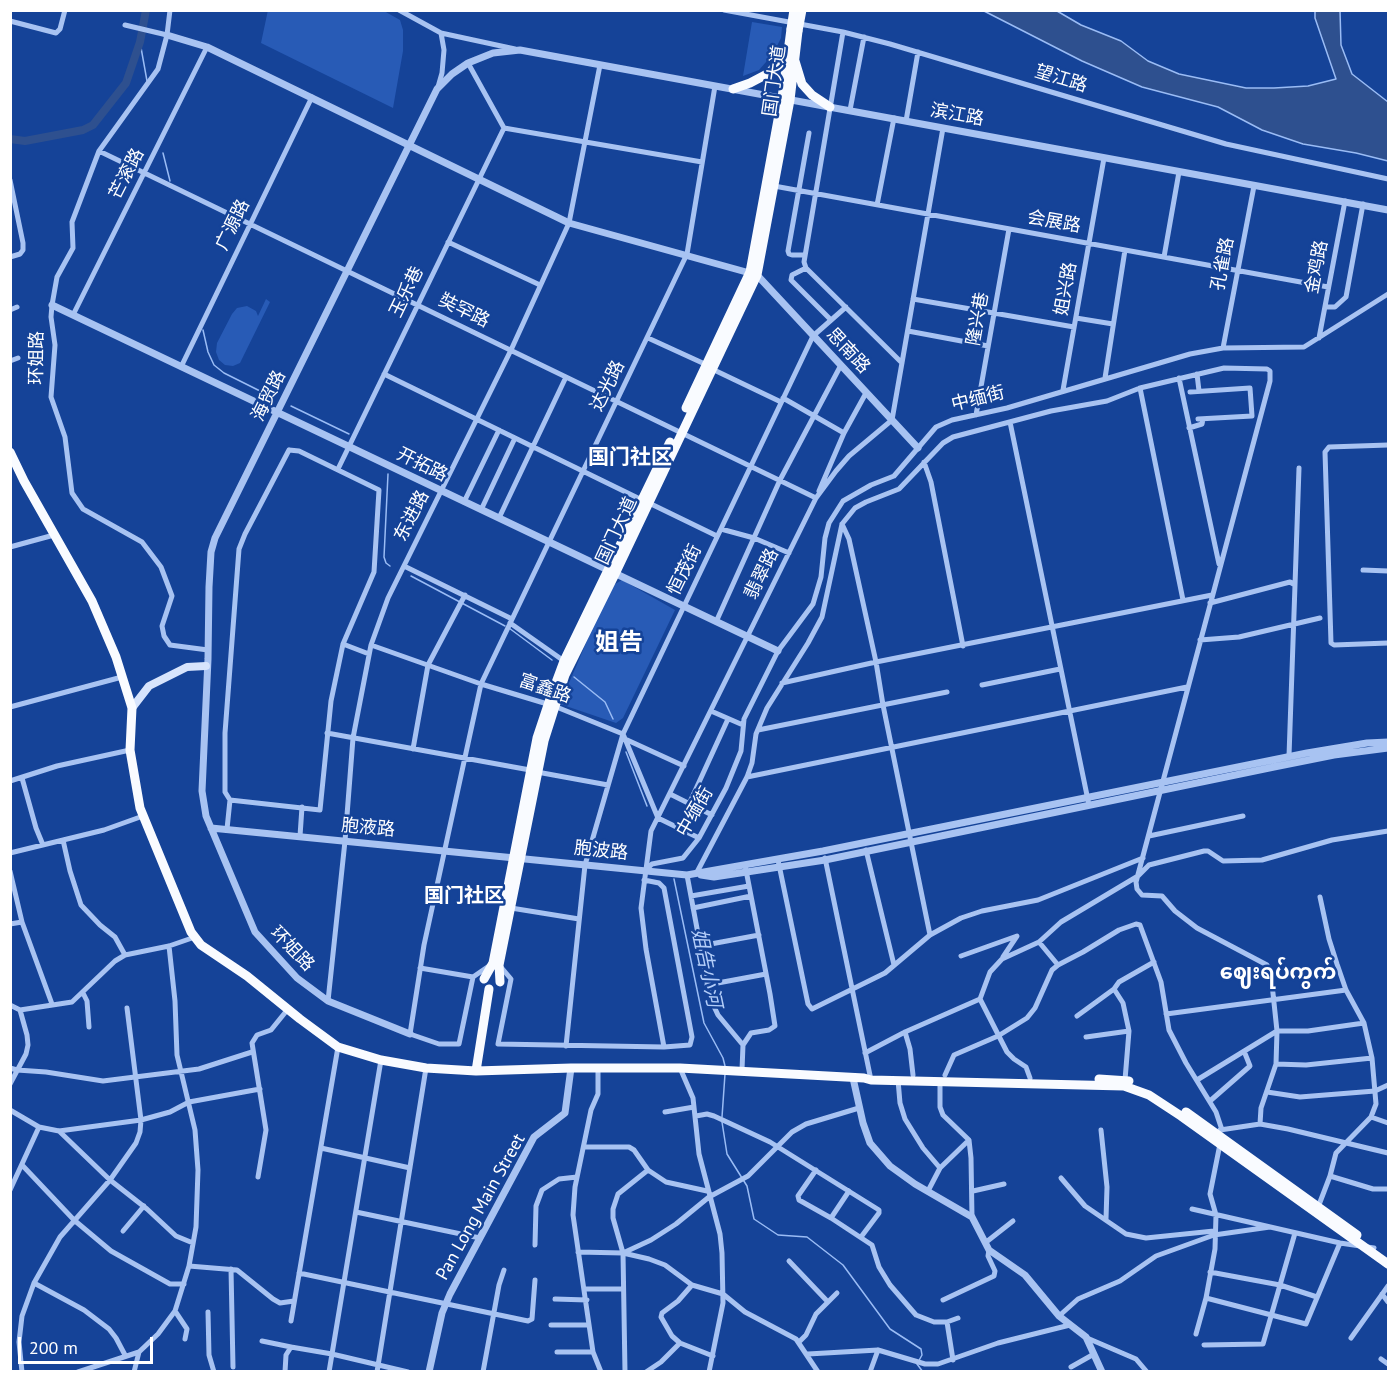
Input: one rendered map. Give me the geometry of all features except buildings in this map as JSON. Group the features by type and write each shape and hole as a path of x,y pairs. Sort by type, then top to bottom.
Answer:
{"highway":[{"path":"794,10 795,30"},
{"path":"795,30 802,10"},
{"name":"国门大道","path":"551,705 754,273 774,186 795,30"},
{"path":"733,89 769,73 790,55 802,84 812,95 830,107"},
{"name":"国门大道","path":"754,273 786,99"},
{"path":"10,452 14,470 92,601 116,657 132,708 130,750 140,808 195,937 201,945 247,976 338,1047 381,1060 426,1068 476,1071 571,1068 725,1069 853,1078 913,1075 1124,1086 1149,1095 1388,1261"},
{"name":"国门大道","path":"500,982 496,964 534,771 544,741 551,705 564,661 612,572"},
{"name":"国门大道","path":"484,979 496,964 511,908 517,858"},
{"path":"495,973 500,982 496,988 489,989 484,984 484,979 487,974 495,973"},
{"path":"476,1071 489,989"},
{"path":"868,1077 898,1080 943,1078 1125,1080 1150,1089 1218,1131 1317,1210"}],"main road":[{"path":"132,708 149,686 187,667 206,666"}],"street":[{"path":"10,21 56,33 60,28 65,10"},
{"name":"环姐路","path":"170,10 167,35 158,69 99,151 72,222 73,248 57,277 52,305 51,317 55,345 51,397 65,437 72,493 82,509 142,542 161,567 172,596 162,626 164,636 170,645 208,650"},
{"path":"399,10 441,33 520,50"},
{"name":"望江路","path":"724,10 864,38 1226,144 1389,179"},
{"path":"125,25 207,46 569,223 754,273"},
{"path":"437,89 442,73 444,50 441,33"},
{"path":"843,33 805,255 806,268 902,363"},
{"path":"850,110 864,38"},
{"name":"芒滚路","path":"73,315 207,46"},
{"name":"海贸路","path":"211,828 206,816 202,791 211,552 215,538 437,89 452,74 468,63 493,53 520,50"},
{"name":"滨江路","path":"520,50 1389,210"},
{"path":"906,121 918,52"},
{"path":"468,63 504,128 702,162"},
{"name":"东进路","path":"328,1001 353,738 371,645 388,598 511,350 569,223 600,64"},
{"name":"达光路","path":"410,1034 420,968 481,684 687,254 715,86"},
{"name":"广源路","path":"181,366 312,97"},
{"path":"877,205 894,118"},
{"name":"玉乐巷","path":"338,469 504,128"},
{"path":"892,420 943,128"},
{"path":"805,255 792,255 788,251 809,133"},
{"name":"奘罕路","path":"99,151 816,498"},
{"name":"姐兴路","path":"1063,390 1104,158"},
{"path":"1164,257 1179,172"},
{"path":"10,180 23,243 23,250 20,254 10,257"},
{"name":"会展路","path":"774,186 1328,287"},
{"name":"孔雀路","path":"1222,348 1254,186"},
{"name":"金鸡路","path":"1319,338 1345,201"},
{"path":"1324,308 1335,307 1346,297 1363,204"},
{"name":"隆兴巷","path":"976,415 1009,229"},
{"path":"448,242 540,285"},
{"path":"1104,378 1125,250"},
{"path":"806,268 792,275 791,280 831,320"},
{"name":"思南路","path":"754,273 918,448"},
{"name":"中缅街","path":"645,871 652,864 683,858 699,838 726,788 741,751 744,719 778,651 813,603 821,577 829,523 843,501 871,485 894,476 936,427 952,420 1007,408 1190,354 1222,348 1304,346 1389,294"},
{"path":"913,299 1074,327"},
{"name":"开拓路","path":"52,305 778,651"},
{"path":"10,310 17,307"},
{"name":"恒茂街","path":"566,1046 585,865 624,736 813,336 846,307"},
{"path":"1076,318 1113,324"},
{"path":"908,331 988,346"},
{"path":"648,338 782,400 844,433"},
{"path":"10,361 18,358"},
{"path":"716,622 780,480 841,365"},
{"path":"742,1045 713,1006 707,986 687,875 747,777 758,730 767,708 822,618 842,524 855,508 899,489 943,443 953,437 1051,411 1107,401 1140,388 1179,378 1224,368 1263,368 1270,371 1271,376 1161,786 1138,876 1137,889 1142,895 1162,896 1175,911 1197,928 1267,964 1277,1031 1276,1064 1262,1108 1260,1124"},
{"path":"384,374 717,536"},
{"path":"1197,374 1199,391"},
{"path":"499,518 566,377"},
{"path":"1179,378 1219,567"},
{"path":"1140,388 1183,600"},
{"path":"1189,428 1202,424 1200,419 1252,416 1250,388 1190,392"},
{"path":"816,498 844,433 866,393"},
{"name":"翡翠路","path":"664,1047 642,926 641,908 650,838 816,498 849,456 892,420"},
{"path":"1010,422 1089,805"},
{"path":"464,502 499,430"},
{"path":"481,510 515,438"},
{"path":"1389,445 1329,447 1325,452 1331,643 1334,645 1389,643"},
{"path":"227,829 230,800 225,792 225,733 239,549 289,450 300,451 379,489 374,572 343,644 331,701 320,810 230,800"},
{"path":"924,462 931,482 963,646"},
{"path":"1289,756 1299,468"},
{"path":"842,524 849,539 876,662 891,748 930,935"},
{"path":"721,529 754,538 789,553"},
{"path":"10,547 54,535"},
{"path":"404,566 510,624 564,661"},
{"path":"1363,570 1389,571"},
{"path":"1210,603 1290,582 1294,585"},
{"path":"783,683 876,662 1212,596"},
{"path":"413,749 429,665 463,600"},
{"path":"1200,640 1239,637 1320,618"},
{"path":"343,644 369,654"},
{"name":"富鑫路","path":"371,645 481,684 551,705 624,736 684,766"},
{"path":"982,685 1060,669"},
{"path":"10,707 122,676"},
{"path":"747,777 1187,687"},
{"path":"758,730 946,692"},
{"path":"711,711 743,725"},
{"path":"689,804 728,719"},
{"path":"327,733 608,785"},
{"path":"624,736 658,818 699,838"},
{"path":"779,864 825,860 910,843 1089,805 1289,756 1367,743 1389,742"},
{"path":"779,864 824,851 1088,796 1389,748"},
{"path":"10,781 57,766 130,750"},
{"path":"22,778 43,845"},
{"path":"670,794 712,814"},
{"path":"300,836 302,807"},
{"path":"1025,809 1026,818"},
{"path":"10,853 104,830 143,816"},
{"path":"1149,836 1243,816"},
{"path":"972,820 975,829"},
{"name":"环姐路","path":"211,828 255,932 297,978 328,1001 410,1034"},
{"name":"胞液路","path":"211,828 517,858"},
{"path":"1002,958 1039,942 1061,922 1138,876 1149,865 1204,851 1208,851 1223,861 1262,860 1340,838 1389,831"},
{"path":"63,840 81,905 115,937 125,955"},
{"path":"864,843 894,965"},
{"path":"824,851 868,1077"},
{"name":"胞波路","path":"517,858 687,875 779,864"},
{"path":"779,864 808,1006 814,1009 885,973 930,935 960,918 982,911 1038,900 1143,858"},
{"path":"742,1070 744,1040 751,1033 769,1030 775,1026 746,869"},
{"path":"10,871 22,921 52,1004"},
{"path":"420,968 473,977 496,964 511,979 498,1044 664,1047 690,1045 692,1036 664,888 659,883 644,880"},
{"path":"691,896 749,886"},
{"path":"693,908 751,896"},
{"path":"1317,1210 1336,1153 1371,1117 1376,1104 1372,1058 1364,1023 1346,990 1329,939 1320,897"},
{"path":"511,908 579,919"},
{"path":"10,924 22,921"},
{"path":"942,1300 994,1276 995,1271 988,1256 987,1246 972,1217 973,1191 969,1140 943,1115 940,1107 943,1078 954,1055 998,1036 1027,1018 1035,1008 1052,970 1119,930 1136,924 1140,925 1161,982 1166,1014 1174,1040 1216,1112 1218,1131 1260,1124 1389,1153"},
{"path":"700,946 759,935"},
{"path":"865,1053 905,1032 980,999 990,972 1017,936 961,956"},
{"path":"10,1005 20,1010 72,1002 115,961 125,955 169,946 195,937"},
{"path":"1039,942 1058,965"},
{"path":"78,1371 139,1352 158,1334 175,1311 189,1266 196,1227 198,1170 195,1130 177,1055 175,1000 169,946"},
{"path":"1077,1016 1114,989 1119,982 1154,962"},
{"path":"707,986 766,974"},
{"path":"410,1034 440,1044 459,1044 473,977"},
{"path":"1114,989 1123,1003 1129,1031 1125,1080"},
{"path":"1166,1014 1346,990"},
{"path":"83,993 87,1001 89,1027"},
{"path":"980,999 1007,1052 1026,1067 1030,1078"},
{"path":"22,1371 19,1342 22,1316 34,1282 60,1237 110,1180 136,1143 141,1120 127,1008"},
{"path":"258,1177 266,1130 252,1043 257,1035 271,1030 288,1009"},
{"path":"10,1084 14,1069 26,1054 28,1045 20,1010"},
{"path":"1197,1080 1277,1031 1308,1031 1364,1023"},
{"path":"1086,1037 1129,1031"},
{"path":"905,1032 910,1049 913,1075"},
{"path":"291,1321 338,1047"},
{"path":"1210,1101 1250,1066 1244,1051"},
{"path":"14,1069 103,1081 199,1069 252,1052"},
{"path":"1276,1064 1306,1065 1372,1058"},
{"path":"329,1371 381,1060"},
{"path":"378,1368 426,1068"},
{"name":"Pan Long Main Street","path":"429,1371 445,1303 534,1137 565,1113 571,1068"},
{"path":"598,1068 598,1094 591,1110 577,1177 573,1215 593,1352 601,1371"},
{"path":"680,1068 693,1098 699,1154 721,1244 723,1303 709,1371"},
{"path":"853,1078 870,1143 890,1166 972,1217"},
{"path":"898,1080 900,1103 905,1119 923,1148 940,1168"},
{"path":"1267,1092 1300,1097 1375,1091 1389,1085"},
{"path":"10,1110 39,1127 59,1131 141,1120 170,1112 189,1102 260,1089"},
{"path":"665,1112 694,1107"},
{"path":"623,1253 651,1240 676,1224 708,1194 742,1179 792,1132 806,1124 859,1108"},
{"path":"696,1116 707,1114 722,1119 778,1146 880,1211 861,1237"},
{"path":"1371,1117 1389,1123"},
{"path":"10,1190 39,1127"},
{"path":"1101,1130 1107,1187 1106,1219"},
{"path":"59,1131 110,1180 144,1206 176,1236 193,1243"},
{"path":"928,1191 940,1168 969,1140"},
{"path":"1196,1334 1206,1298 1215,1249 1216,1215 1210,1194 1220,1144"},
{"path":"584,1148 629,1147 634,1150 648,1170 670,1184 680,1184 708,1194"},
{"path":"321,1148 410,1168"},
{"path":"23,1166 74,1220 111,1251 170,1284 184,1284"},
{"path":"625,1371 623,1253 613,1218 615,1198 648,1170"},
{"path":"816,1170 797,1198 872,1245 879,1268 907,1307 916,1315 926,1320 947,1322 958,1318"},
{"path":"1330,1176 1373,1189 1389,1189"},
{"path":"535,1245 536,1206 542,1190 546,1185 559,1179 577,1177"},
{"path":"1061,1178 1085,1206 1126,1234 1146,1238 1270,1227"},
{"path":"973,1191 1004,1184"},
{"path":"831,1218 849,1191"},
{"path":"123,1232 144,1206"},
{"path":"1192,1209 1340,1244 1369,1247"},
{"path":"356,1212 480,1238"},
{"path":"987,1246 1013,1221"},
{"path":"1059,1316 1078,1299 1120,1281 1156,1256 1214,1233"},
{"path":"1204,1345 1263,1344 1296,1233"},
{"path":"1206,1298 1306,1324 1340,1244"},
{"path":"987,1246 1025,1275 1059,1316 1070,1325 1086,1337 1136,1359 1147,1371"},
{"path":"578,1252 623,1253 665,1265 692,1285 723,1294 746,1312 799,1341 818,1371"},
{"path":"789,1261 828,1302"},
{"path":"189,1266 231,1269 241,1272 280,1303 294,1301"},
{"path":"231,1269 233,1367"},
{"path":"483,1371 504,1270"},
{"path":"1210,1272 1280,1285 1317,1297"},
{"path":"299,1273 531,1320 535,1280"},
{"path":"34,1282 84,1310 109,1329 125,1355"},
{"path":"692,1285 661,1315 672,1336 680,1343 713,1356"},
{"path":"1352,1338 1389,1286"},
{"path":"585,1289 622,1289"},
{"path":"799,1341 806,1335 816,1314 837,1293"},
{"path":"1382,1294 1389,1302"},
{"path":"555,1299 587,1300"},
{"path":"175,1311 187,1329 185,1340"},
{"path":"208,1312 209,1355 214,1371"},
{"path":"947,1322 953,1360"},
{"path":"551,1325 589,1325"},
{"path":"808,1354 878,1350 917,1362 938,1364 998,1343 1070,1325"},
{"path":"1086,1337 1102,1371"},
{"path":"262,1341 332,1354 378,1368 408,1371"},
{"path":"646,1371 661,1362 680,1343"},
{"path":"285,1371 286,1355 291,1347"},
{"path":"870,1371 878,1350"},
{"path":"134,1371 139,1352"},
{"path":"557,1352 593,1352"},
{"path":"1071,1367 1094,1354"},
{"path":"1381,1359 1389,1364"}],"shaded area":[{"path":"268,10 384,11 400,20 403,30 403,51 393,108 261,43"},
{"path":"984,11 1057,11 1081,25 1121,41 1148,61 1179,74 1246,88 1274,88 1308,86 1336,79 1315,18 1315,11 1340,11 1341,45 1352,74 1388,102 1388,161 1303,144 1262,130 1218,107 1142,87 1082,61"},
{"path":"752,22 782,27 781,38 773,54 759,70 743,76"},
{"path":"266,299 270,302 240,363 233,366 225,365 219,360 216,352 217,343 232,314 237,308 247,306 256,311 258,316"},
{"path":"622,580 675,610 623,718 616,723 560,704 610,587"}],"waterway":[{"path":"10,139 25,141 83,130 93,125 126,83 140,42 146,10"},
{"name":"姐告小河","path":"140,42 147,81"},
{"name":"姐告小河","path":"163,153 170,181"},
{"name":"姐告小河","path":"203,330 208,352 214,365 224,373 274,398"},
{"name":"姐告小河","path":"291,406 349,434"},
{"name":"姐告小河","path":"388,474 384,557 390,566"},
{"name":"姐告小河","path":"411,576 505,626"},
{"name":"姐告小河","path":"509,628 552,660"},
{"name":"姐告小河","path":"574,677 605,702 613,719"},
{"name":"姐告小河","path":"626,752 647,806"},
{"name":"姐告小河","path":"674,879 704,1023 725,1066"},
{"path":"722,1117 725,1074"},
{"path":"722,1122 727,1154 747,1186 754,1219 778,1235 807,1237 843,1265 890,1329 921,1349 922,1355 917,1364 923,1372"}],"district":[{"name":"国门社区","path":"630,458"},
{"name":"姐告","path":"619,643"},
{"name":"国门社区","path":"464,896"},
{"name":"ဈေးရပ်ကွက်","path":"1278,973"}]}
